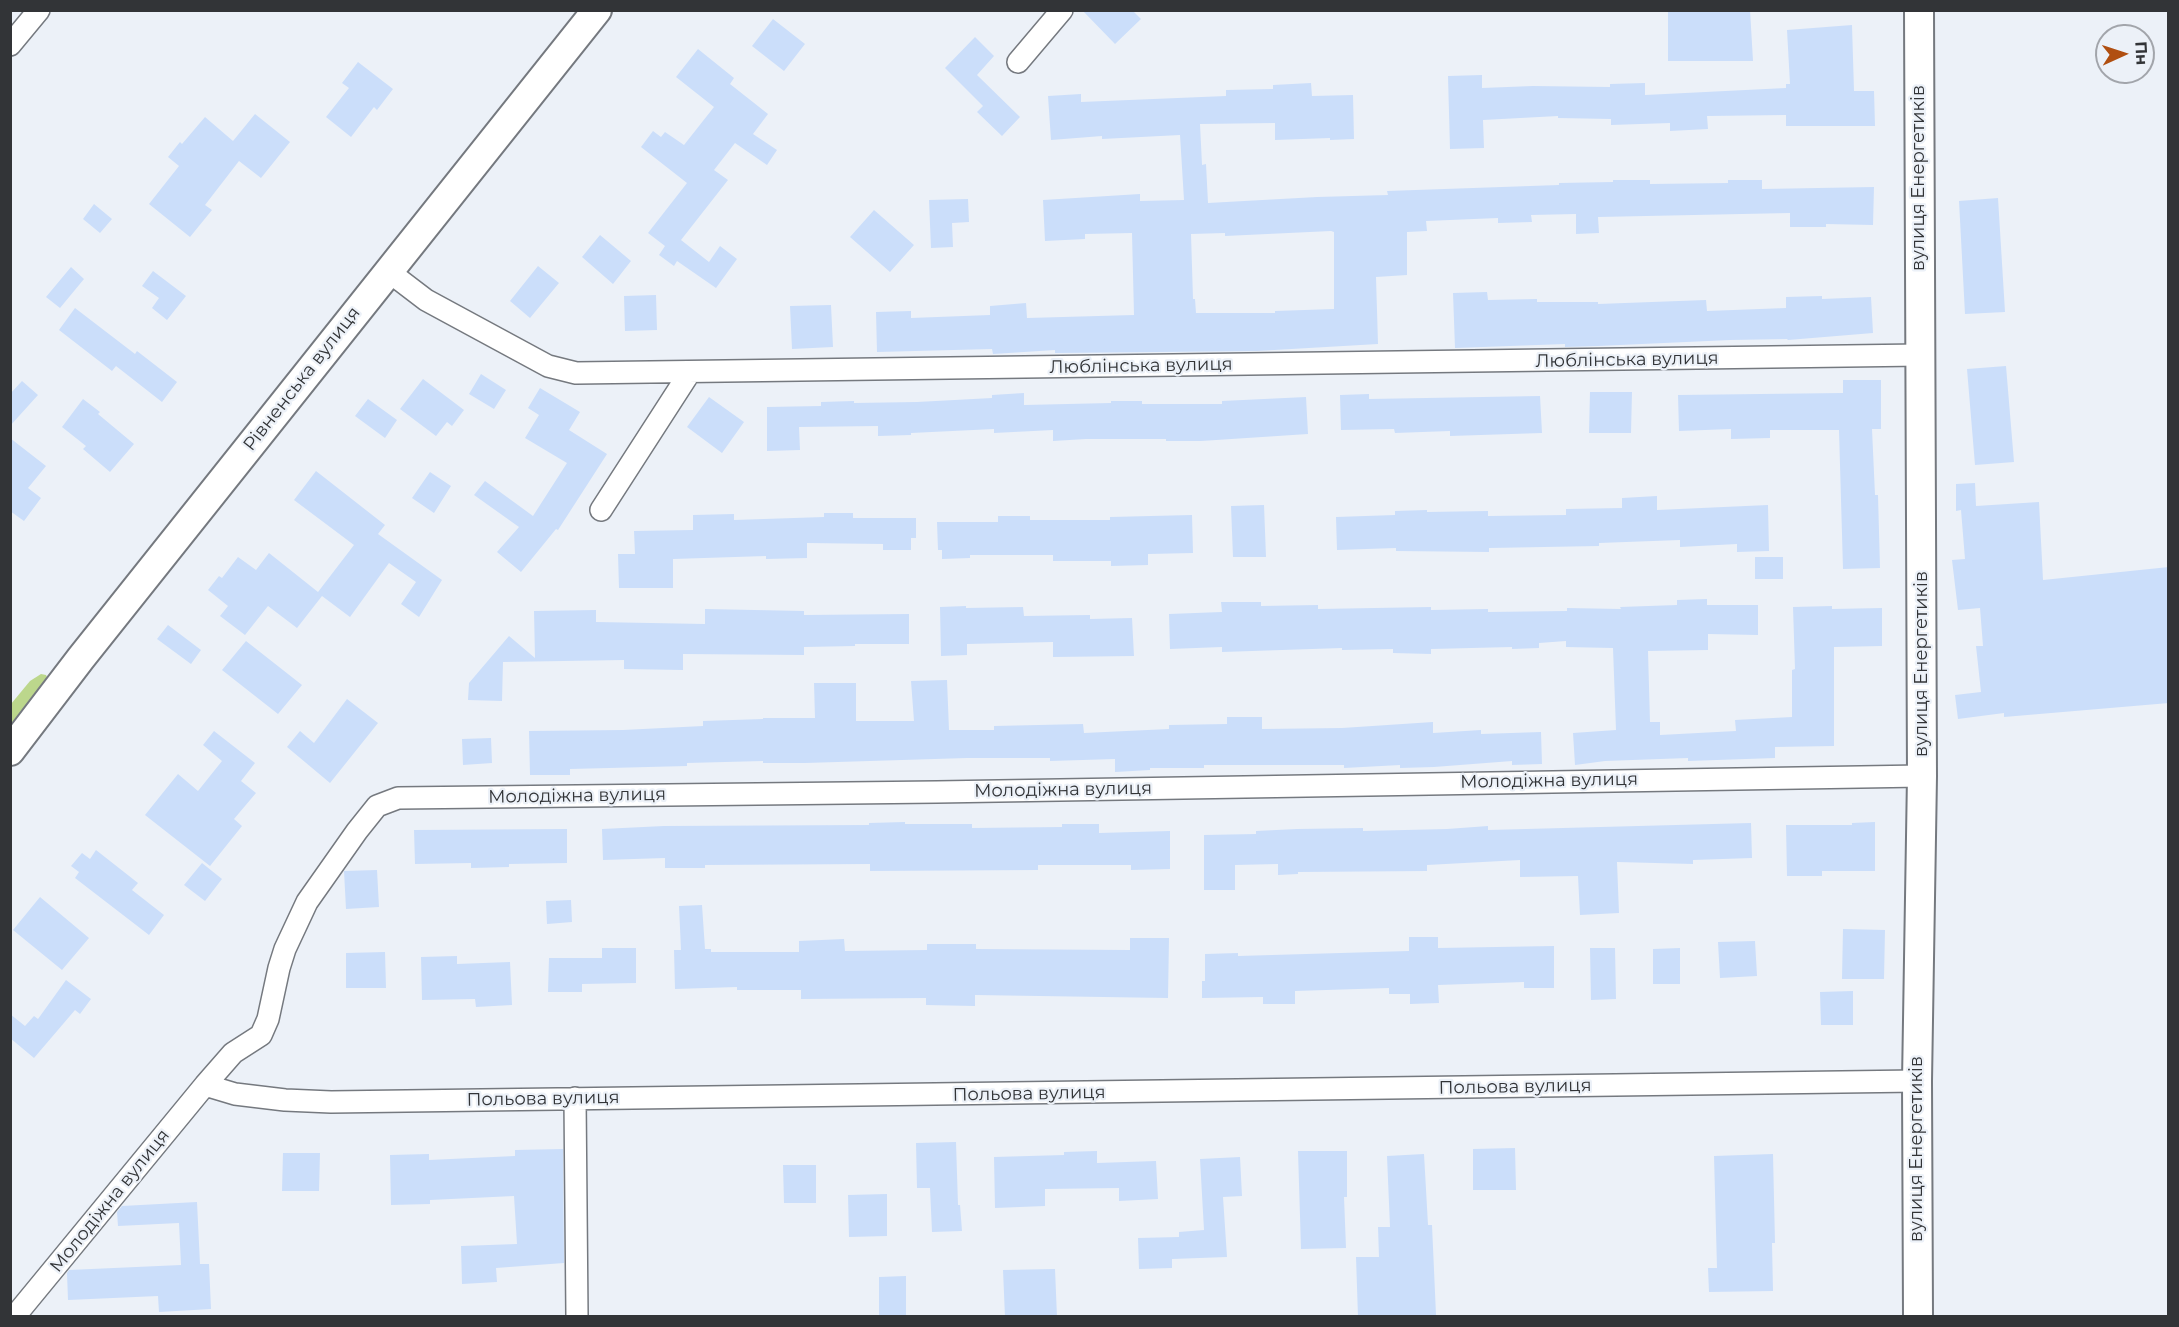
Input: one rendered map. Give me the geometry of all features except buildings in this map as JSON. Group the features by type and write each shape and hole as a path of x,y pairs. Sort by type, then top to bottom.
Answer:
{"street":[{"path":"10,45 39,10"},
{"name":"Рівненська вулиця","path":"10,751 81,658 597,10"},
{"path":"1018,62 1062,10"},
{"name":"вулиця Енергетиків","path":"1918,1317 1917,1081 1922,776 1919,10"},
{"name":"Люблінська вулиця","path":"388,271 426,300 548,366 576,373 1921,355"},
{"path":"601,510 690,372"},
{"name":"Молодіжна вулиця","path":"15,1317 205,1084 233,1053 261,1035 268,1019 285,949 308,902 377,806 398,798 1922,776"},
{"name":"Польова вулиця","path":"205,1084 235,1094 285,1100 331,1102 1917,1081"},
{"path":"575,1098 577,1317"}],"green space":[{"path":"41,674 47,677 11,724 11,704 30,681"}]}
